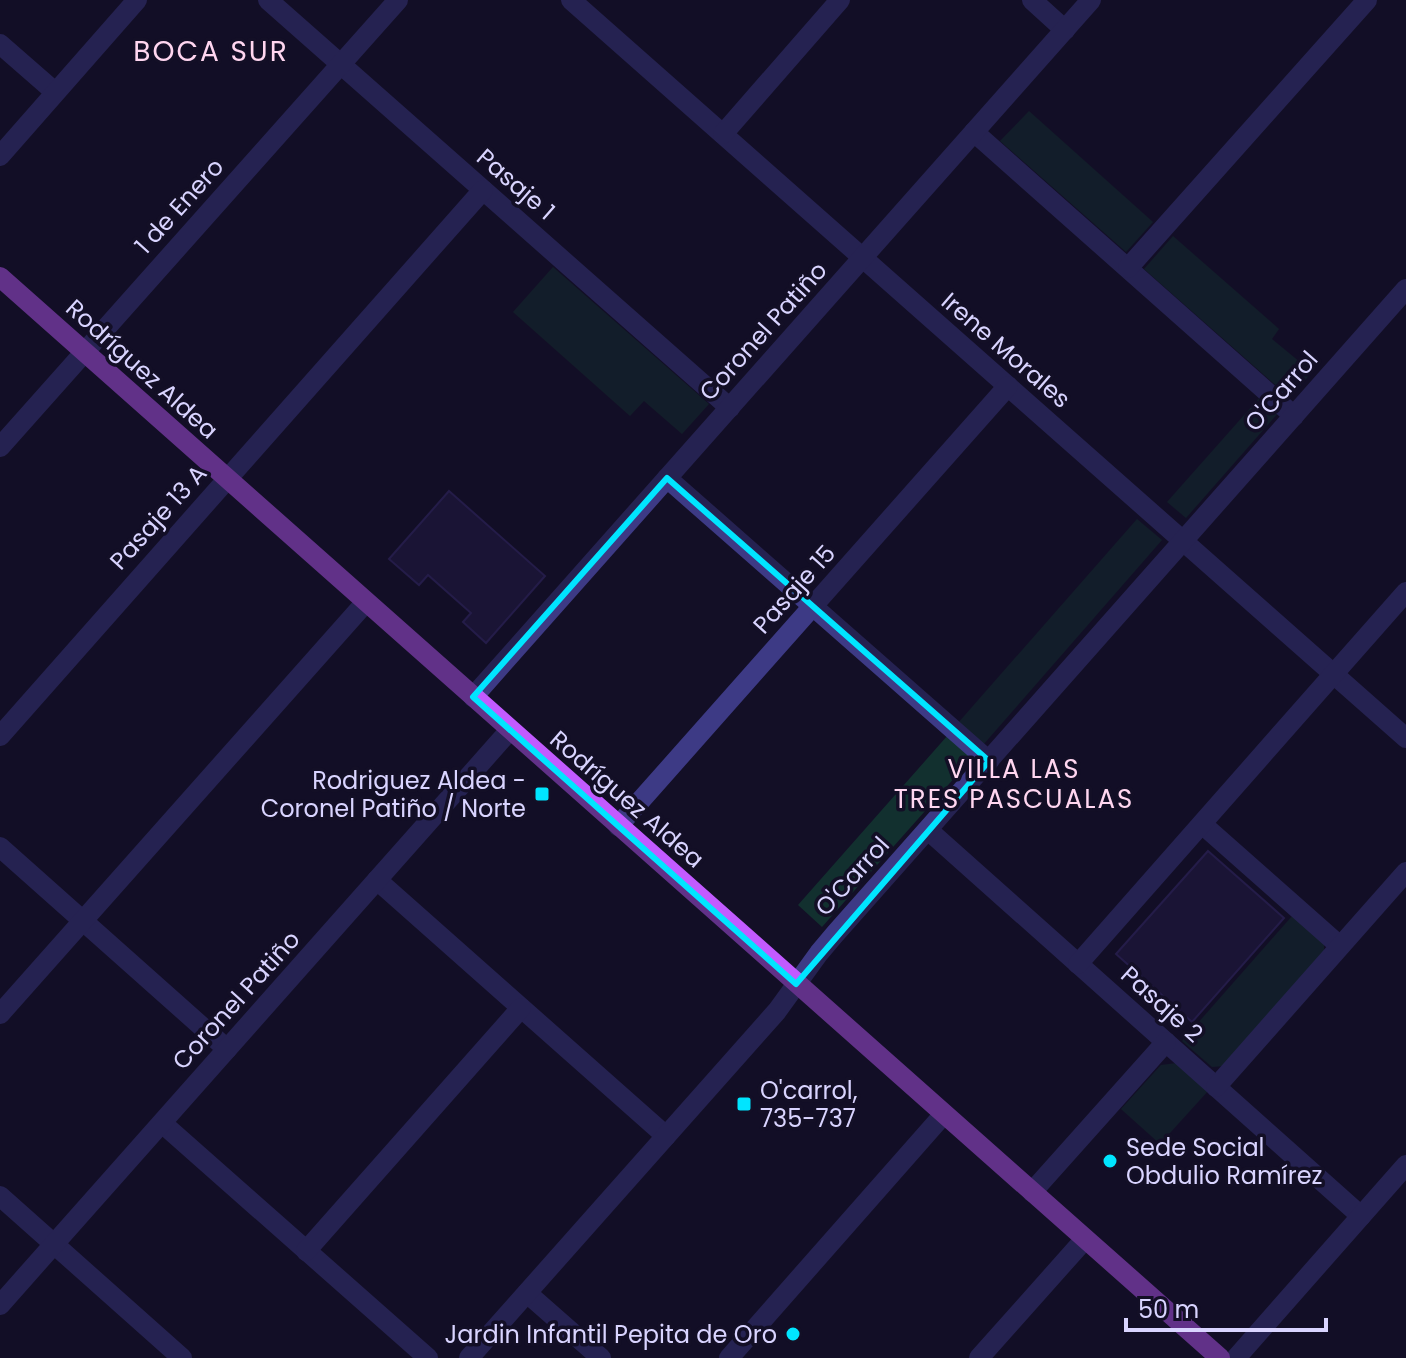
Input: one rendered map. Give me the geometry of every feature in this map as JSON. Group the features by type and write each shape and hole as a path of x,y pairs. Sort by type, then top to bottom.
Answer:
{"main road":[{"name":"Rodríguez Aldea","path":"0,277 1220,1358"}],"street":[{"path":"0,156 137,0"},
{"name":"Pasaje 1","path":"268,0 730,408"},
{"name":"1 de Enero","path":"0,447 398,0"},
{"name":"Irene Morales","path":"571,0 1406,738"},
{"path":"723,134 840,0"},
{"path":"1032,0 1065,30"},
{"name":"Coronel Patiño","path":"473,697 1091,0"},
{"path":"1128,268 1367,0"},
{"path":"0,44 55,92"},
{"path":"974,132 1294,416"},
{"name":"Pasaje 13 A","path":"0,736 483,190"},
{"name":"O'Carrol","path":"469,1358 777,1011 819,953 1406,289"},
{"name":"Pasaje 15","path":"618,826 1008,386"},
{"path":"667,478 989,761"},
{"path":"1078,964 1406,592"},
{"path":"0,1014 366,602"},
{"name":"Coronel Patiño","path":"0,1305 510,730"},
{"path":"1202,824 1340,946"},
{"name":"Pasaje 2","path":"928,830 1361,1216"},
{"path":"0,847 227,1049"},
{"path":"1216,1087 1406,872"},
{"path":"377,880 666,1136"},
{"path":"306,1251 521,1008"},
{"path":"1032,1192 1166,1042"},
{"path":"729,1358 944,1114"},
{"path":"162,1123 428,1358"},
{"path":"1236,1358 1406,1165"},
{"path":"0,1196 182,1358"},
{"path":"979,1358 1085,1239"},
{"path":"527,1293 601,1358"}],"highlighted area":[{"path":"667,478 989,761 796,984 473,697"}],"green space":[{"path":"1029,111 1153,222 1126,252 1000,141"},
{"path":"1173,236 1279,329 1272,339 1312,372 1290,398 1144,269"},
{"path":"553,267 709,404 682,434 644,401 630,416 513,312"},
{"path":"1261,396 1279,412 1186,518 1167,502"},
{"path":"1137,519 1162,540 983,745 958,723"},
{"path":"948,735 973,757 822,927 798,905"},
{"path":"1293,915 1324,943 1324,955 1224,1066 1212,1067 1182,1041"},
{"path":"1177,1063 1208,1091 1160,1144 1121,1109 1161,1065"}],"building":[{"path":"449,491 545,576 486,643 463,622 471,613 428,575 419,585 389,559"},
{"path":"1208,851 1284,918 1192,1022 1116,954"}],"place":[{"name":"Rodriguez Aldea - Coronel Patiño / Norte","path":"542,794"},
{"name":"O'carrol, 735-737","path":"744,1104"},
{"name":"Sede Social Obdulio Ramírez","path":"1110,1161"},
{"name":"Jardin Infantil Pepita de Oro","path":"793,1334"}],"district":[{"name":"BOCA SUR","path":"211,51"},
{"name":"VILLA LAS TRES PASCUALAS","path":"1014,784"}]}
